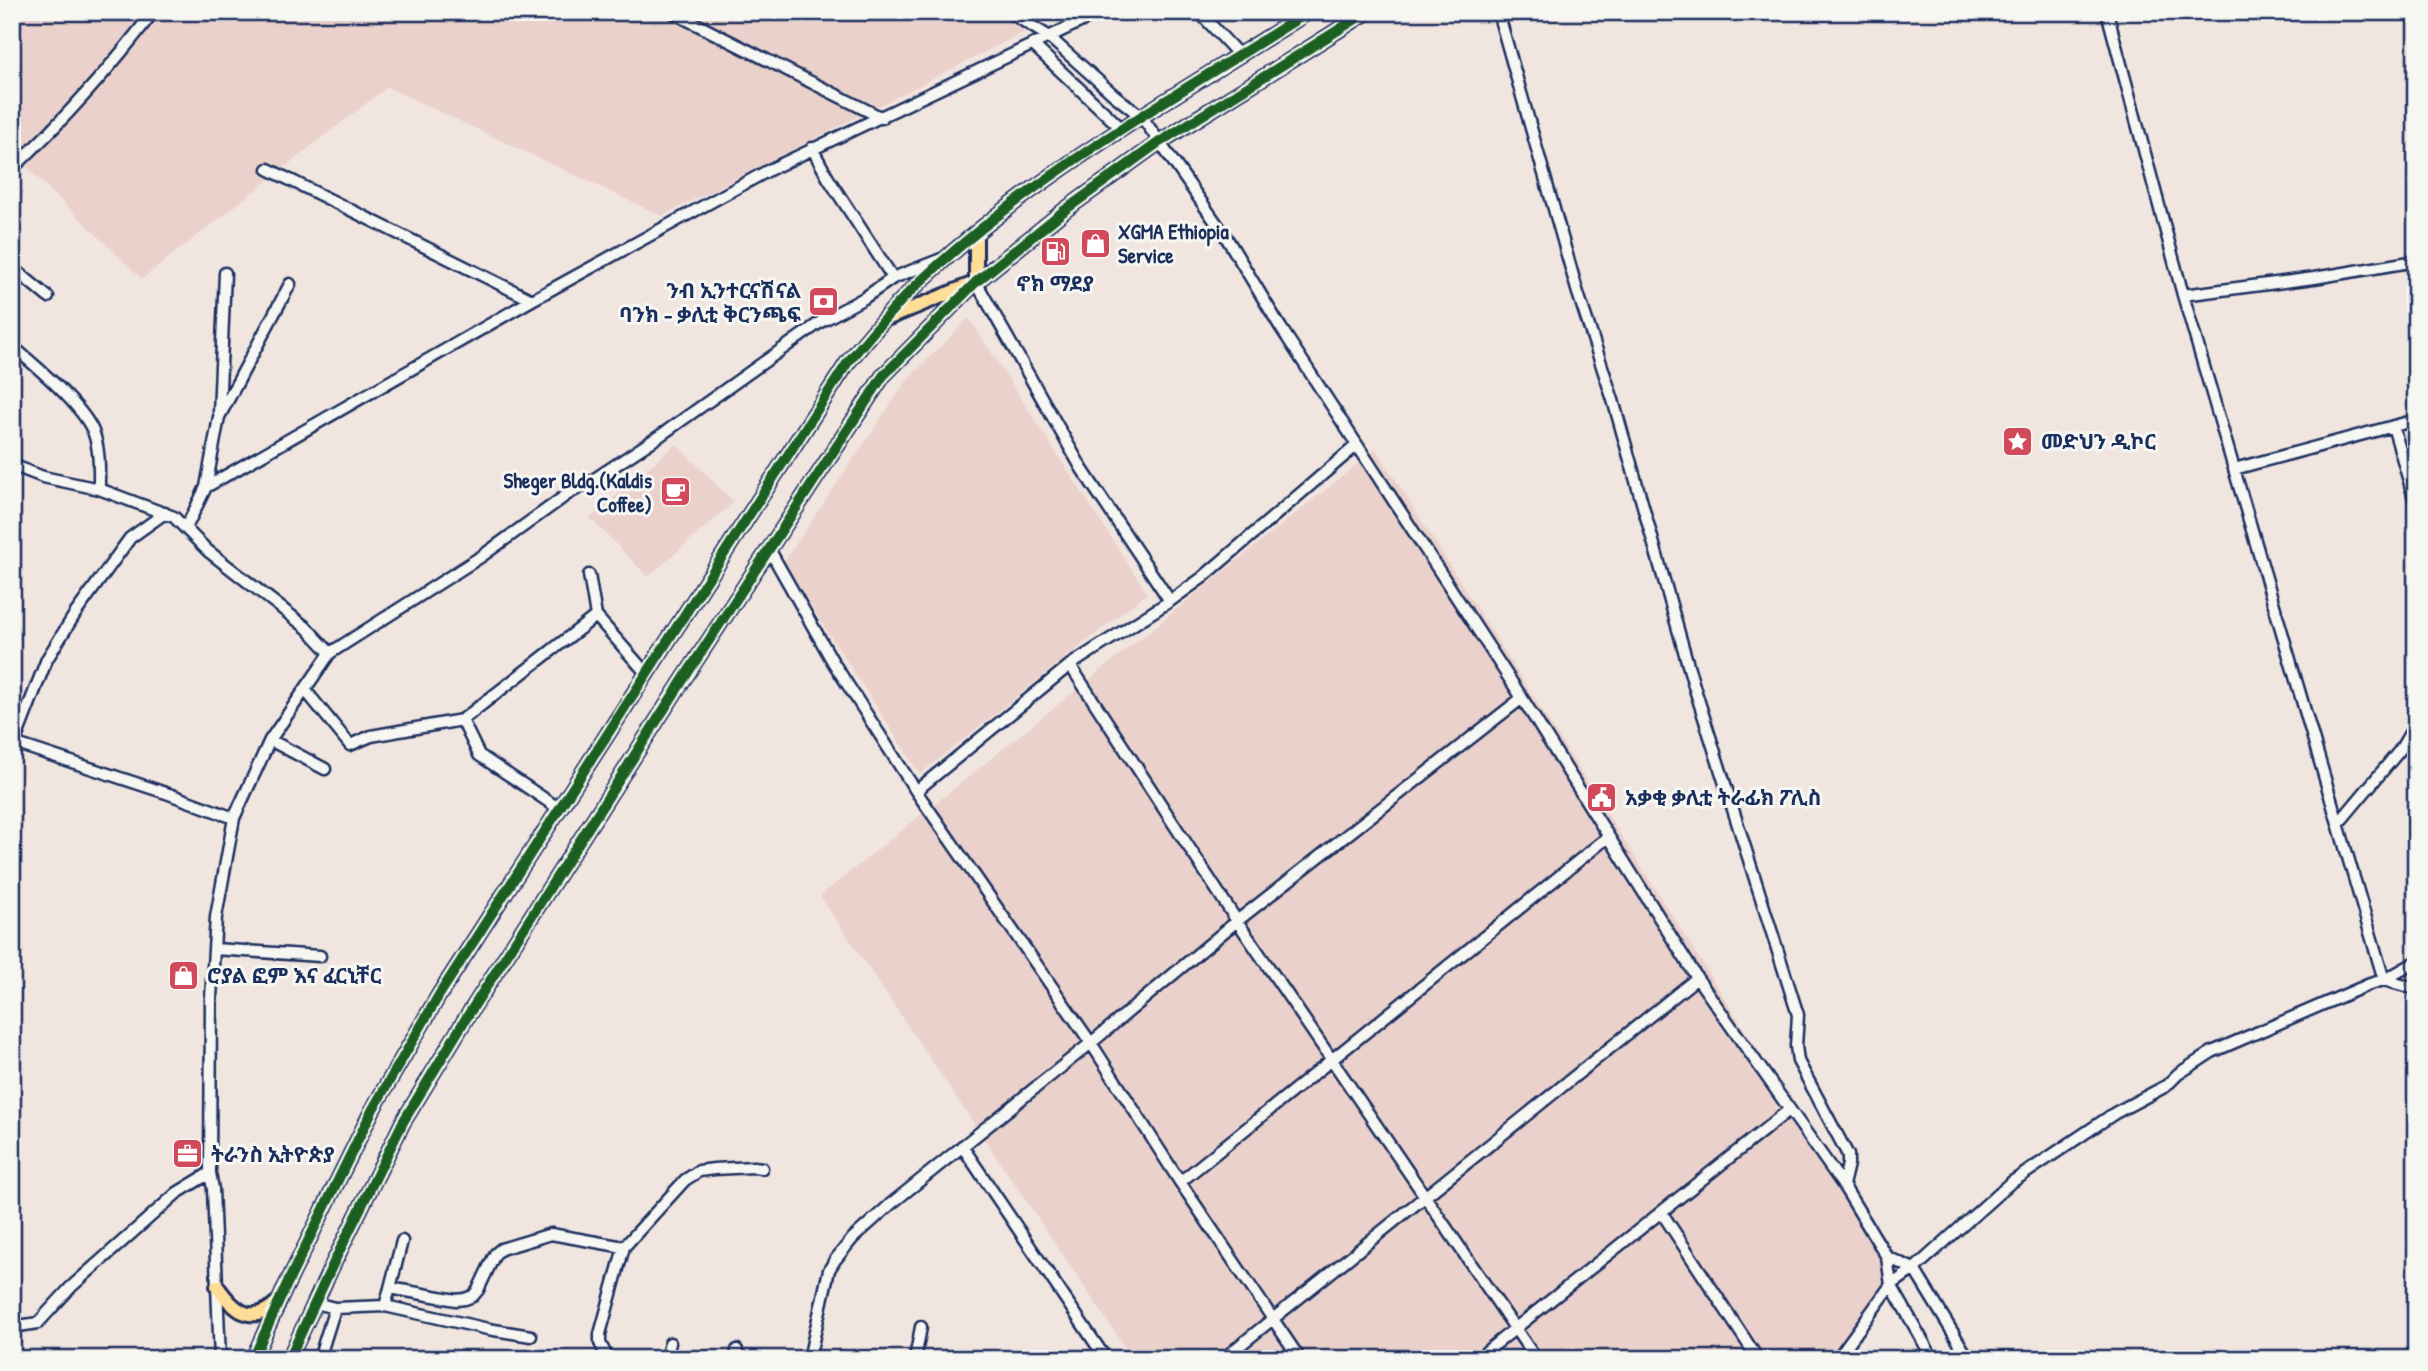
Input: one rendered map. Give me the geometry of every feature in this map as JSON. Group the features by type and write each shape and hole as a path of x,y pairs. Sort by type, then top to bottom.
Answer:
{"main road":[{"path":"253,1359 373,1109 439,995 848,362 921,280 976,233 1048,178 1308,12"},
{"path":"289,1359 403,1122 451,1043 883,376 976,282 1065,210 1158,143 1367,12"},
{"path":"976,233 976,282"},
{"path":"882,321 976,282"},
{"path":"217,1286 230,1304 247,1314 261,1315 279,1301"}],"street":[{"path":"12,169 59,125 119,57 153,12"},
{"path":"672,12 881,118"},
{"path":"1009,12 1048,36 1142,117 1226,237 1281,328 1522,698 1698,978 1843,1185 1887,1257 1891,1285 1933,1359"},
{"path":"206,487 532,300 812,148 881,118 1101,12"},
{"path":"1199,12 1240,56"},
{"path":"1498,12 1694,686 1798,1015 1798,1060 1848,1154 1843,1185"},
{"path":"2107,12 2183,295 2384,980"},
{"path":"1032,44 1122,129"},
{"path":"812,148 828,178 893,278"},
{"path":"268,169 532,300"},
{"path":"220,1359 210,1172 211,998 216,917 234,818 270,740 330,653 482,556 568,494 661,435 822,321 893,278 950,256"},
{"path":"2183,295 2416,261"},
{"path":"12,267 48,297"},
{"path":"186,528 206,487 219,417 225,273"},
{"path":"976,282 1082,469 1170,601"},
{"path":"219,417 290,284"},
{"path":"12,346 78,407 88,420 98,454 99,489"},
{"path":"2234,469 2416,420"},
{"path":"2393,426 2416,505"},
{"path":"916,792 1070,665 1202,578 1357,445"},
{"path":"12,465 43,478 99,489 174,517 208,551 307,628 330,653"},
{"path":"165,513 130,538 75,614 47,659 13,746 169,794 234,818"},
{"path":"769,549 833,662 916,792 1091,1043 1180,1182 1300,1359"},
{"path":"589,575 596,616 646,673"},
{"path":"306,691 350,745 371,736 462,720 596,616"},
{"path":"1070,665 1237,921 1536,1359"},
{"path":"809,1359 829,1270 853,1238 891,1203 1091,1043 1237,921 1522,698"},
{"path":"462,720 479,755 558,808"},
{"path":"2338,824 2400,750 2416,723"},
{"path":"270,740 326,769"},
{"path":"1180,1182 1608,836"},
{"path":"214,949 320,956"},
{"path":"1837,1359 1891,1285 1914,1269 2009,1184 2115,1113 2166,1086 2192,1064 2212,1052 2384,980 2416,962"},
{"path":"1223,1359 1424,1195 1698,978"},
{"path":"2384,980 2416,989"},
{"path":"1478,1359 1514,1327 1662,1213 1789,1110"},
{"path":"962,1146 1106,1359"},
{"path":"608,1359 600,1343 600,1334 624,1247 685,1180 699,1171 762,1168"},
{"path":"12,1327 38,1324 71,1287 177,1193 210,1172"},
{"path":"1662,1213 1758,1359"},
{"path":"390,1288 456,1300 465,1299 478,1290 491,1259 501,1249 551,1234 624,1247"},
{"path":"385,1306 401,1241"},
{"path":"1887,1257 1914,1269 1969,1359"},
{"path":"315,1303 335,1308 385,1306 531,1336"},
{"path":"319,1359 335,1308"},
{"path":"915,1359 921,1327"},
{"path":"666,1359 670,1343"}],"shaded area":[{"path":"12,12 1064,12 662,216 387,87 142,279 12,153"},
{"path":"969,318 1147,593 920,774 783,563 907,380"},
{"path":"676,444 734,502 648,577 590,518"},
{"path":"1376,449 1902,1278 1823,1359 1133,1359 820,896"}],"cycle path":[{"path":"253,1359 373,1109 439,995 848,362 913,289 967,240 1013,204 1109,137 1308,12"},
{"path":"289,1359 403,1122 465,1020 681,683 883,376 976,282 1065,210 1158,143 1367,12"}],"place":[{"name":"XGMA Ethiopia Service","path":"1095,243"},
{"name":"ኖክ ማደያ","path":"1055,251"},
{"name":"ንብ ኢንተርናሽናል ባንክ - ቃሊቲ ቅርንጫፍ","path":"824,302"},
{"name":"መድህን ዲኮር","path":"2018,441"},
{"name":"Sheger Bldg.(Kaldis Coffee)","path":"675,492"},
{"name":"አቃቂ ቃሊቲ ትራፊክ ፖሊስ","path":"1602,797"},
{"name":"ሮያል ፎም እና ፈርኒቸር","path":"184,975"},
{"name":"ትራንስ ኢትዮጵያ","path":"188,1154"}]}
